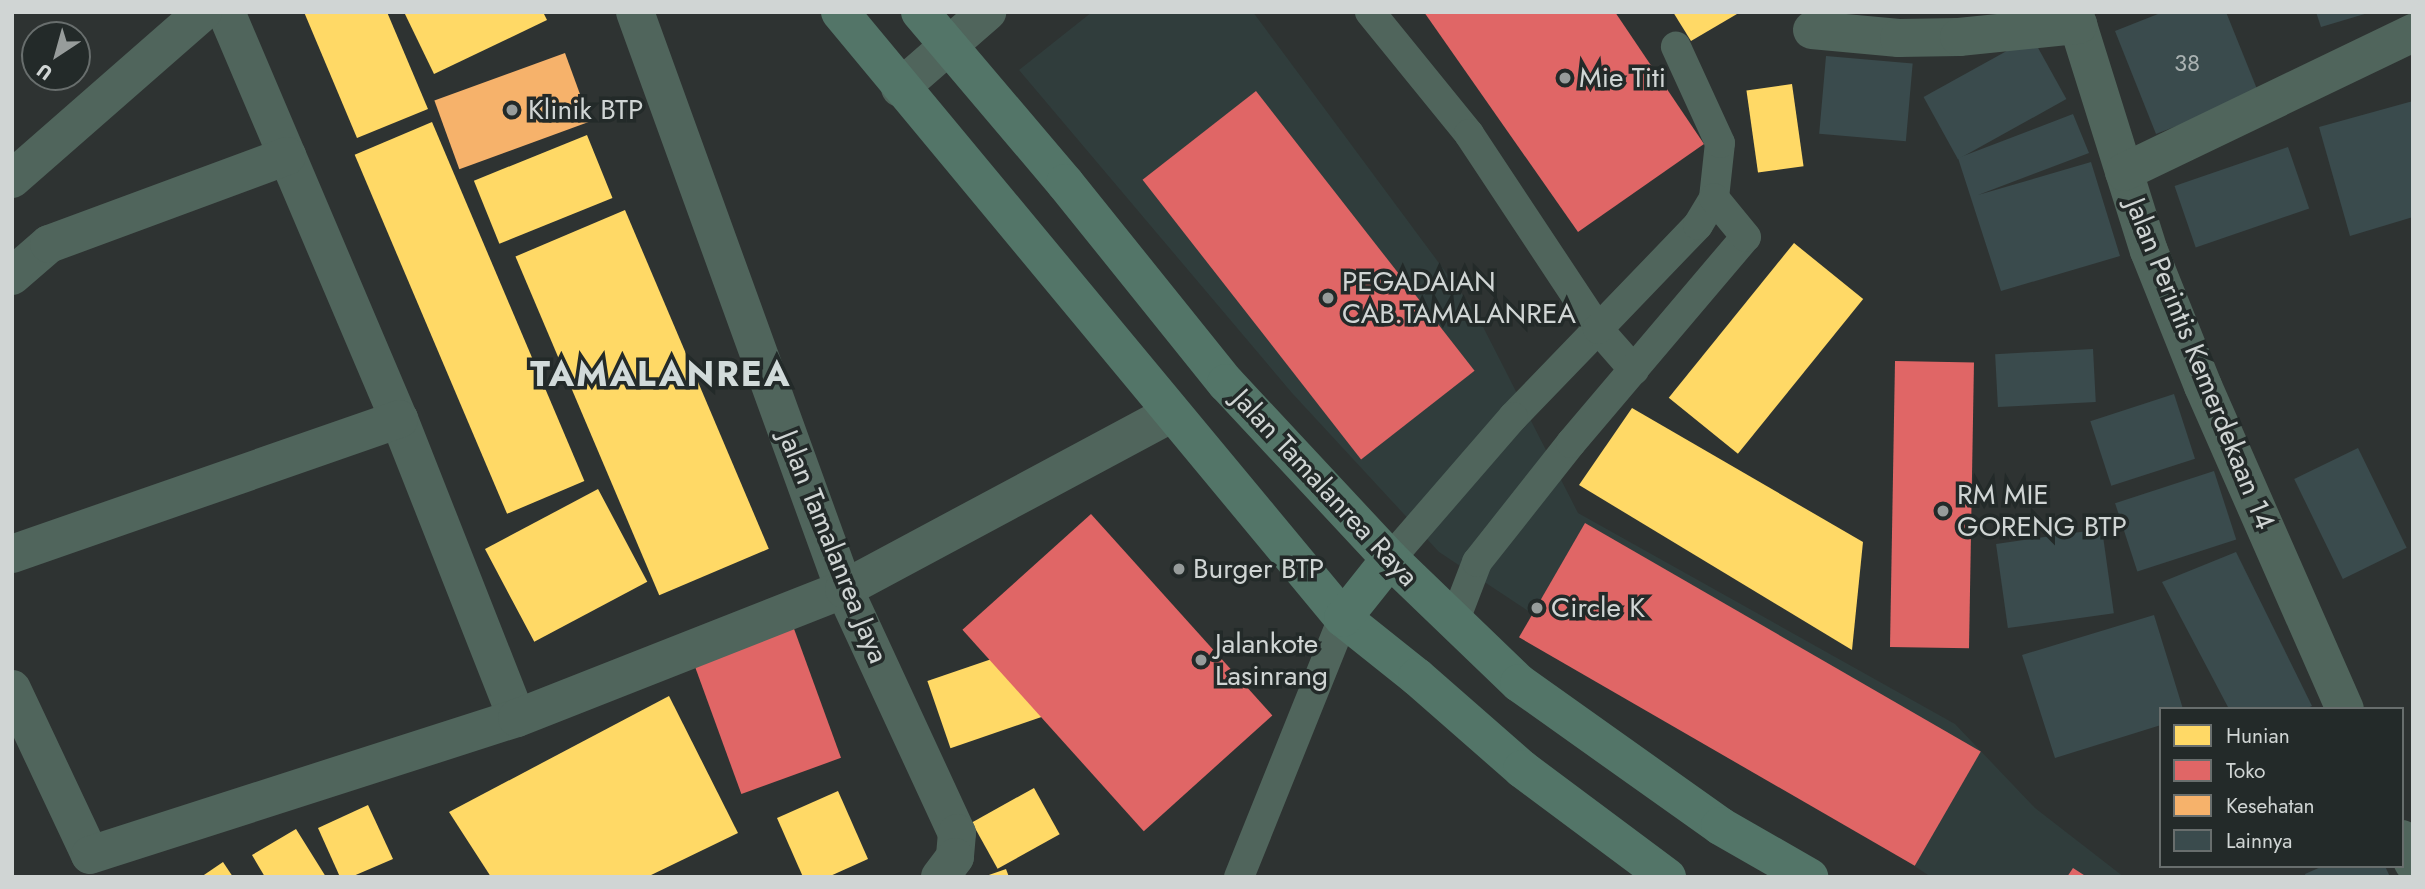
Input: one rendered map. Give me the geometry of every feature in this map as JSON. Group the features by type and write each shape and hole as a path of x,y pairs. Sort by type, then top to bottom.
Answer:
{"main road":[{"path":"840,12 900,88 1343,618 1418,677 1522,769 1667,877"},
{"name":"Jalan Tamalanrea Raya","path":"920,12 1065,183 1226,383 1390,559 1454,622 1519,682 1616,754 1720,826 1809,877"},
{"path":"1343,618 1390,559"}],"street":[{"path":"12,179 203,12"},
{"path":"226,12 399,419 517,718"},
{"name":"Jalan Tamalanrea Jaya","path":"635,12 844,589 957,833 955,857 940,877"},
{"path":"900,88 987,12"},
{"path":"1812,30 1899,38 1959,37 2076,19"},
{"name":"Jalan Perintis Kemerdekaan 14","path":"2076,19 2149,251 2203,386 2344,707"},
{"path":"2124,172 2413,33"},
{"path":"12,276 49,244 241,170 287,156"},
{"path":"12,689 90,855 517,718 844,589 1172,413"},
{"path":"12,554 399,419"},
{"path":"2404,843 2413,863"}],"lane":[{"path":"1370,12 1469,134 1598,330 1634,370"},
{"path":"1390,559 1513,416 1698,225 1714,198 1720,143 1676,47"},
{"path":"1454,622 1477,562 1745,237 1714,198"},
{"path":"1239,877 1343,618"}],"shaded area":[{"path":"1092,12 1253,12 1476,313 1578,513 1955,724 2035,808 2124,877 1931,877 1439,552 1292,393 1019,70"}],"building: Hunian":[{"path":"304,12 387,12 428,109 357,138"},
{"path":"404,12 543,12 547,20 434,74"},
{"path":"1673,12 1735,12 1737,14 1691,41"},
{"path":"1792,84 1804,166 1758,173 1746,90"},
{"path":"432,122 584,481 507,514 355,155"},
{"path":"587,135 612,198 499,244 474,181"},
{"path":"625,210 769,549 659,595 515,256"},
{"path":"1794,243 1863,299 1738,454 1669,398"},
{"path":"1632,408 1863,542 1852,650 1579,485"},
{"path":"598,489 647,582 534,642 485,549"},
{"path":"1038,643 1061,710 950,748 927,681"},
{"path":"669,696 738,833 647,877 491,877 449,812"},
{"path":"1034,788 1060,834 998,869 972,822"},
{"path":"838,791 868,859 828,877 803,877 777,818"},
{"path":"368,805 393,859 351,877 340,877 318,828"},
{"path":"296,829 326,877 265,877 252,855"},
{"path":"223,862 233,877 201,877"},
{"path":"1006,869 1009,877 986,877 986,876"}],"building: Toko":[{"name":"Mie Titi","path":"1424,12 1615,12 1704,144 1578,232"},
{"path":"1256,91 1475,371 1361,459 1143,180"},
{"path":"1895,361 1974,362 1969,648 1890,647"},
{"path":"1091,514 1272,715 1144,831 962,630"},
{"path":"1585,523 1981,752 1915,866 1519,637"},
{"path":"789,615 841,758 741,794 689,651"},
{"path":"2073,868 2087,877 2067,877"}],"building: Kesehatan":[{"name":"Klinik BTP","path":"565,53 590,122 459,169 434,101"}],"building: Lainnya":[{"path":"2163,12 2226,12 2259,94 2156,134 2115,31"},
{"path":"2316,12 2368,12 2368,13 2321,27"},
{"path":"2032,37 2066,99 1958,159 1924,97"},
{"path":"1826,56 1913,64 1906,141 1819,134"},
{"path":"2413,101 2413,217 2350,236 2319,127"},
{"path":"2073,114 2089,153 1978,195 2091,162 2120,256 2001,291 1958,158"},
{"path":"2288,147 2309,208 2196,248 2175,186"},
{"path":"2093,349 2096,402 1998,407 1995,354"},
{"path":"2174,394 2195,459 2111,486 2090,421"},
{"path":"2358,448 2407,548 2343,579 2294,479"},
{"path":"2214,471 2236,539 2137,572 2115,503"},
{"path":"2102,529 2114,613 2008,628 1996,544"},
{"path":"2236,552 2312,706 2228,707 2162,582"},
{"path":"2154,615 2182,707 2159,707 2159,726 2055,758 2022,655"},
{"path":"2318,868 2386,868 2390,877 2306,877 2305,874"}],"place":[{"name":"Mie Titi","path":"1565,78"},
{"name":"Klinik BTP","path":"512,110"},
{"name":"PEGADAIAN CAB.TAMALANREA","path":"1328,298"},
{"name":"RM MIE GORENG BTP","path":"1943,511"},
{"name":"Burger BTP","path":"1179,569"},
{"name":"Circle K","path":"1537,608"},
{"name":"Jalankote Lasinrang","path":"1201,660"}],"district":[{"name":"TAMALANREA","path":"661,374"}]}
